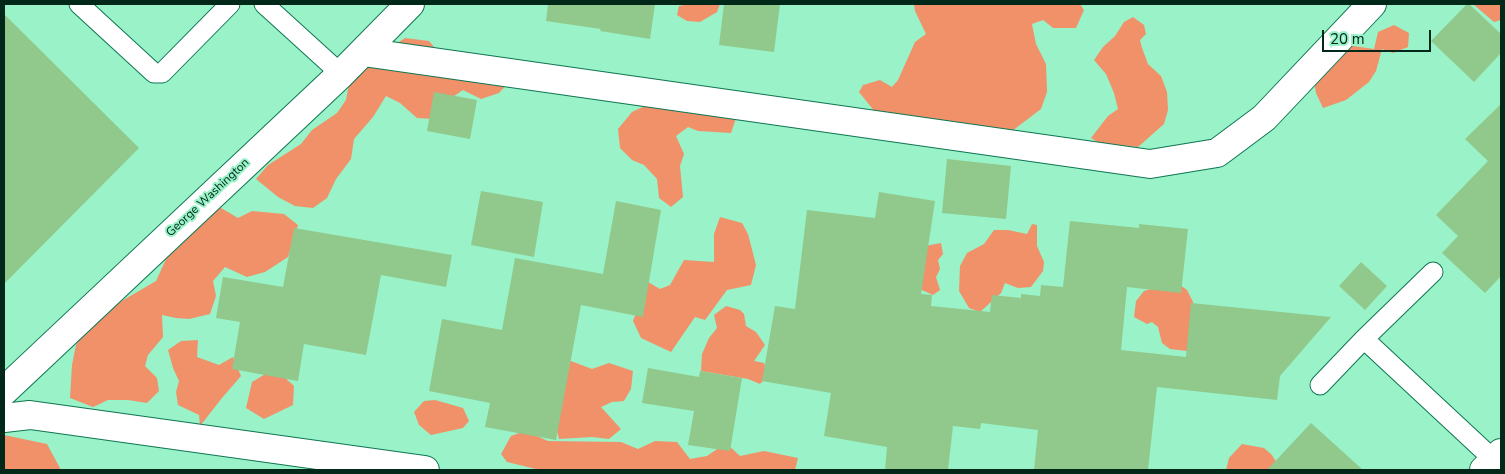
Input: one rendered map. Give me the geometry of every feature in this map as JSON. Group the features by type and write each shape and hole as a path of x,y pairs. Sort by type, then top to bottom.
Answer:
{"street":[{"name":"George Washington","path":"4,391 341,74 410,4"},
{"path":"363,52 1150,164 1216,153 1264,118 1372,4"},
{"path":"4,418 30,415 425,470"}],"lane":[{"path":"79,4 154,73 162,73 230,4"},
{"path":"264,4 341,74"},
{"path":"1320,385 1433,272"},
{"path":"1364,339 1493,461"}],"shaded area":[{"path":"720,4 717,12 700,22 687,21 677,15 679,6"},
{"path":"914,4 1080,4 1084,10 1076,28 1053,28 1043,20 1032,24 1036,44 1046,64 1047,92 1041,109 1012,131 875,112 859,92 863,85 880,80 892,87 898,80 915,42 926,34 915,11"},
{"path":"1473,4 1501,4 1501,20 1494,22"},
{"path":"1133,17 1144,25 1146,34 1140,40 1142,48 1148,64 1161,76 1167,92 1168,110 1164,124 1138,147 1104,146 1091,138 1108,116 1118,109 1106,74 1094,60 1103,47 1115,36 1124,22"},
{"path":"1394,25 1409,33 1408,47 1393,53 1382,49 1376,71 1369,82 1346,100 1323,108 1316,93 1312,72 1322,59 1353,46 1374,49 1378,32"},
{"path":"405,38 429,41 446,61 513,78 499,93 481,99 463,90 447,101 435,119 417,118 400,103 386,96 373,117 354,139 351,159 336,179 327,198 313,208 295,206 278,197 256,179 268,165 301,144 312,130 337,113 346,100 349,84 381,54"},
{"path":"649,104 736,118 731,133 698,131 688,127 676,136 684,154 680,166 683,197 671,207 659,198 657,179 644,165 632,160 620,148 618,129 632,112"},
{"path":"209,207 221,208 238,218 252,211 284,214 298,225 288,257 265,272 247,277 225,267 213,281 216,296 210,314 189,319 162,315 163,337 148,355 145,366 157,378 159,391 147,403 128,400 108,400 93,407 70,398 72,365 76,345 85,331 120,302 156,281 167,257 179,247"},
{"path":"720,217 742,223 748,234 756,265 751,285 727,290 705,320 695,317 671,352 641,338 633,321 648,282 660,289 670,285 684,260 714,262 714,234"},
{"path":"1032,224 1037,225 1037,246 1044,262 1043,271 1031,287 1018,288 1005,283 1001,293 980,312 969,308 959,291 960,266 967,253 984,244 994,230 1008,230 1027,234"},
{"path":"941,243 943,254 938,260 940,269 936,277 940,290 933,295 913,286 925,246"},
{"path":"1176,282 1187,290 1193,302 1196,316 1187,351 1170,349 1162,343 1158,327 1152,322 1147,324 1134,317 1136,301 1144,291"},
{"path":"726,306 740,310 744,314 746,326 756,332 765,345 754,361 764,363 768,376 760,384 748,379 701,371 702,354 709,338 717,328 714,315"},
{"path":"198,340 197,357 219,365 233,357 241,376 200,426 199,415 178,405 176,392 179,381 168,350 181,341"},
{"path":"571,361 592,369 609,363 633,371 631,389 624,401 612,402 601,407 621,429 609,439 592,437 559,439 557,431 560,367"},
{"path":"267,373 283,376 294,386 293,405 264,419 246,408 252,382"},
{"path":"435,400 463,408 469,421 463,428 431,435 419,425 414,412 424,401"},
{"path":"525,431 548,441 621,442 638,449 655,441 677,442 690,459 707,456 726,443 740,456 764,451 798,458 795,470 540,470 507,462 501,454 511,436"},
{"path":"4,435 47,444 61,470 4,470"},
{"path":"1242,444 1264,448 1272,455 1278,465 1277,470 1226,470 1229,458"}],"building":[{"path":"548,4 655,4 650,39 546,21"},
{"path":"724,4 780,4 774,52 719,45"},
{"path":"1467,4 1501,34 1501,53 1474,82 1431,41"},
{"path":"4,14 139,148 4,284"},
{"path":"434,92 477,100 470,139 427,131"},
{"path":"1501,104 1501,276 1485,293 1442,253 1458,236 1436,215 1488,161 1465,139"},
{"path":"947,159 1011,166 1006,219 942,213"},
{"path":"481,191 543,202 534,257 471,245"},
{"path":"879,192 935,201 921,294 932,295 931,306 990,312 992,295 1021,298 1021,294 1040,296 1041,285 1063,287 1070,221 1139,228 1139,224 1188,229 1181,293 1127,287 1121,350 1186,357 1191,303 1331,317 1280,376 1277,400 1157,387 1148,470 1034,470 1038,430 981,423 980,429 953,426 948,470 885,470 887,447 824,436 831,393 762,381 775,306 795,309 807,210 875,218"},
{"path":"616,201 661,210 643,317 581,305 556,440 485,427 490,403 429,391 442,319 502,330 515,258 603,274"},
{"path":"294,228 452,255 446,287 381,275 366,355 304,344 298,381 232,369 240,322 216,318 223,277 283,287"},
{"path":"1361,262 1387,286 1365,310 1339,286"},
{"path":"648,368 699,377 700,371 742,378 730,451 688,445 694,411 642,403"},
{"path":"1311,423 1363,470 1267,470"}]}
